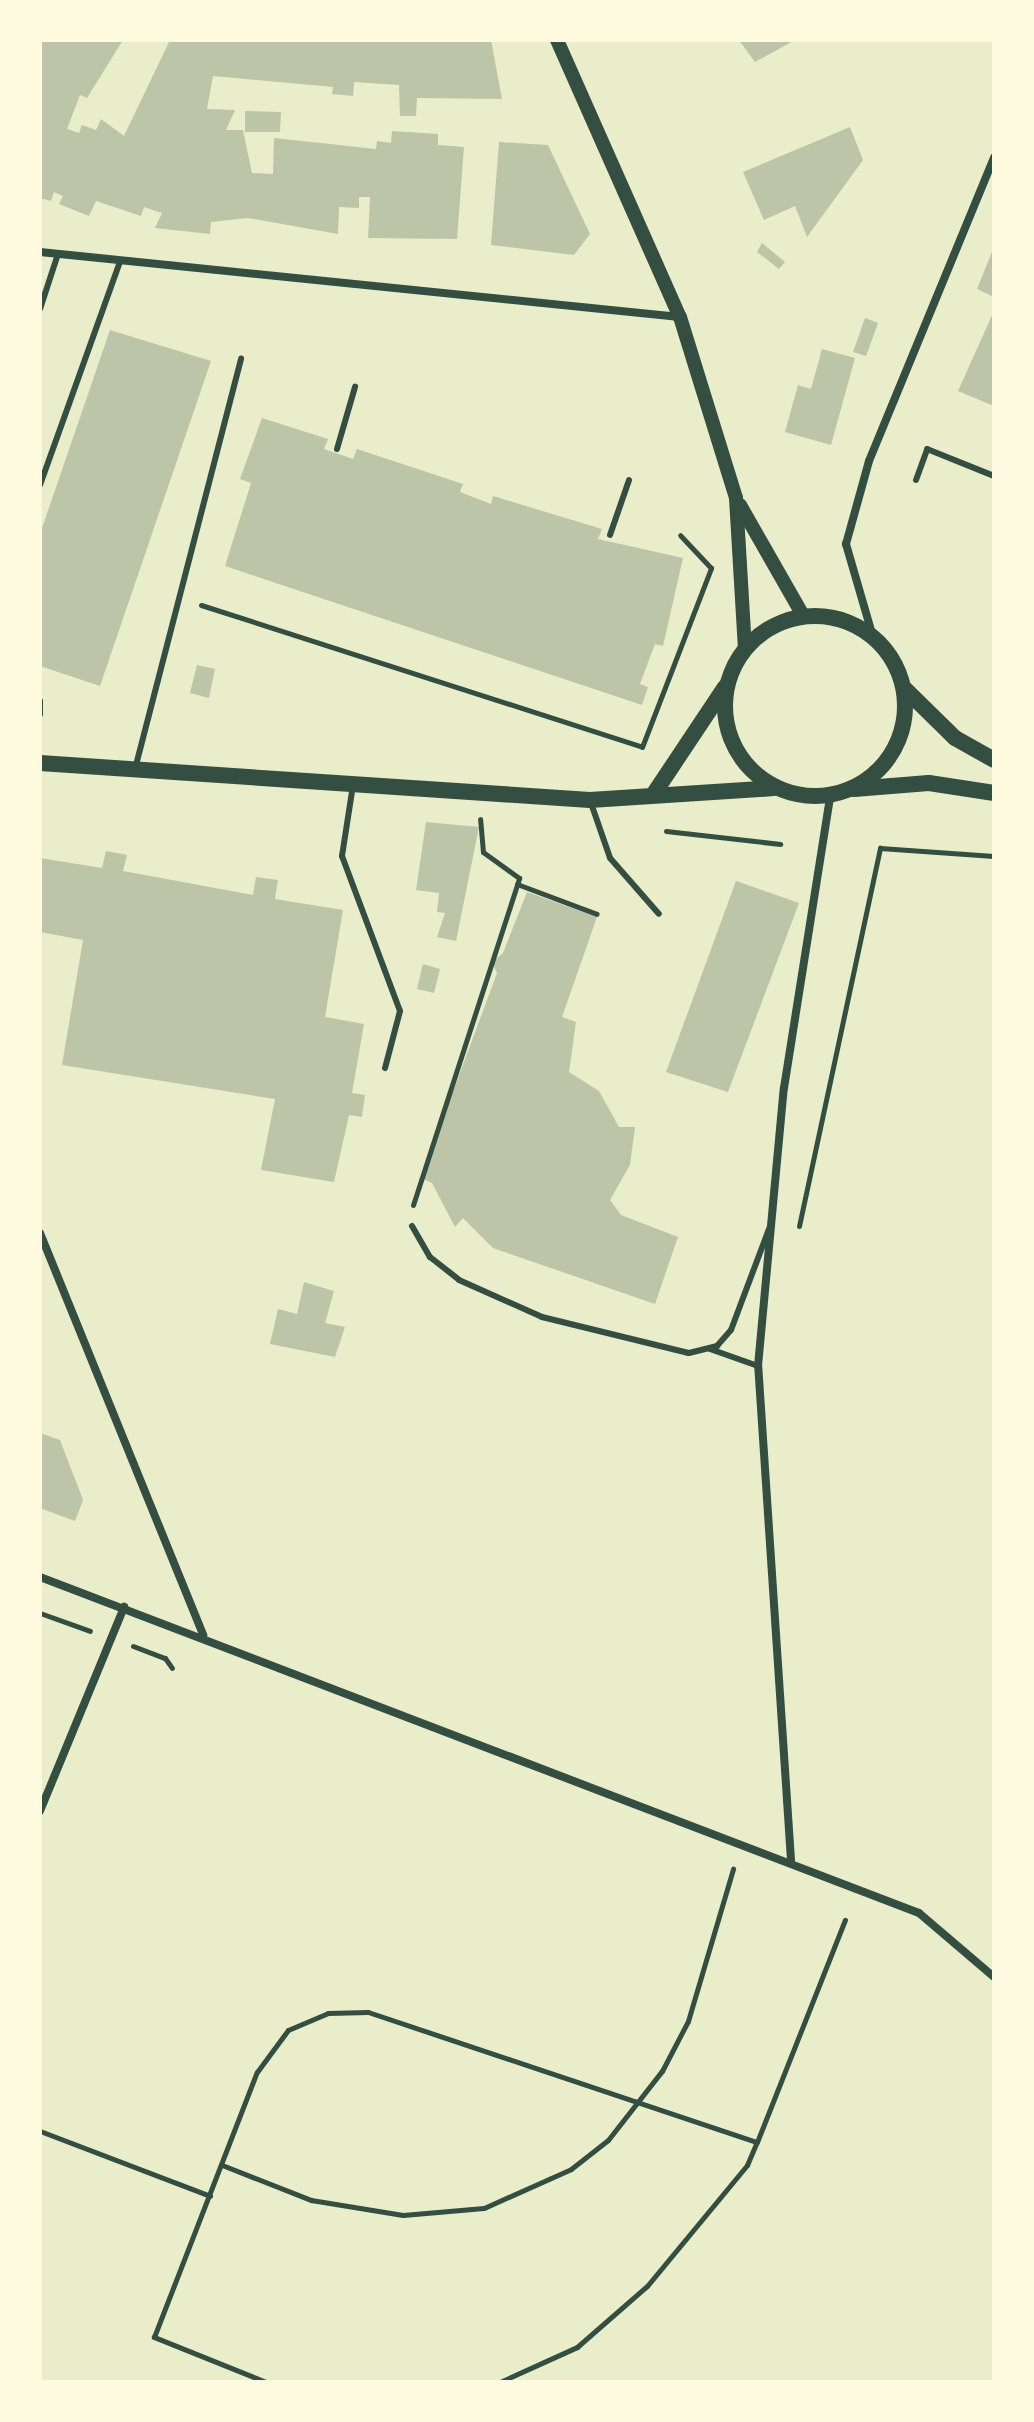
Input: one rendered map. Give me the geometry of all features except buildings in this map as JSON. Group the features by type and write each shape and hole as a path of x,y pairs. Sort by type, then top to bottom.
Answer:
{"main road":[{"path":"655,792 727,684 745,648 766,630 804,617 847,621 873,637 904,688 955,738 994,760"},
{"path":"727,684 732,744 774,788"},
{"path":"853,789 896,747 904,688"},
{"path":"40,763 590,800 655,792 774,788 830,796 853,789 929,783 994,793"}],"street":[{"path":"557,40 680,317 736,498 804,617"},
{"path":"873,637 846,544 869,461 994,157"},
{"path":"40,252 680,317"},
{"path":"736,498 745,648"},
{"path":"791,1860 758,1366 770,1226 830,796"},
{"path":"40,1233 203,1635"},
{"path":"40,1577 203,1635 743,1841 919,1913 994,1977"},
{"path":"40,1811 124,1607"}],"lane":[{"path":"40,309 58,254"},
{"path":"40,485 120,261"},
{"path":"135,769 241,358"},
{"path":"337,449 355,387"},
{"path":"916,480 927,449 994,476"},
{"path":"610,535 629,480"},
{"path":"353,783 342,856 400,1011 385,1068"},
{"path":"590,800 610,858 659,914"},
{"path":"412,1226 430,1257 459,1280 542,1317 664,1352 710,1349 758,1366"},
{"path":"710,1349 731,1330 770,1226"}],"path":[{"path":"170,639 188,643 199,604 642,747 711,568 680,535"},
{"path":"40,700 40,714"},
{"path":"412,1226 414,1184 519,878 483,852 480,816"},
{"path":"666,831 780,844"},
{"path":"796,1241 880,848 994,856"},
{"path":"517,884 597,914"},
{"path":"222,2165 345,2208 462,2213 571,2169 640,2104 688,2021 743,1841"},
{"path":"500,2382 577,2347 647,2286 747,2165 845,1920"},
{"path":"266,2382 154,2337 265,2054 288,2030 328,2013 385,2016 757,2142"},
{"path":"40,2131 210,2196"}]}
